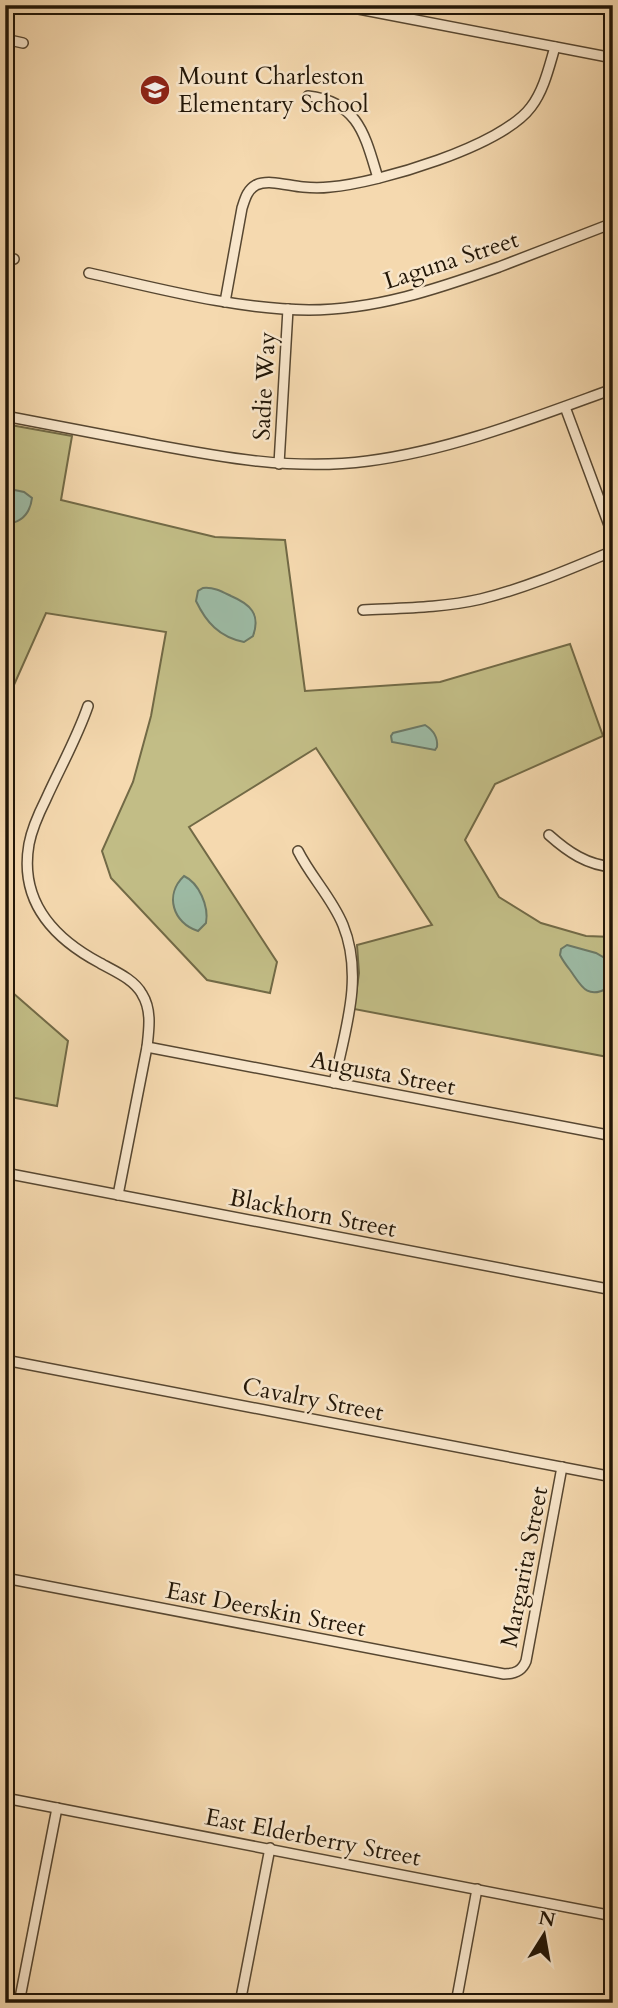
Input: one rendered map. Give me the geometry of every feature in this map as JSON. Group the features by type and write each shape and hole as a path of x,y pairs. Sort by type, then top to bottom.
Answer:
{"street":[{"path":"338,5 613,58"},
{"path":"5,39 23,43"},
{"path":"225,302 242,208 250,190 256,185 264,183 304,188 329,187 377,178 478,144 502,132 519,119 537,97 555,47"},
{"path":"308,96 323,97 336,103 359,124 364,132 377,178"},
{"name":"Laguna Street","path":"89,273 225,302 312,310 361,306 415,296 613,223"},
{"name":"Sadie Way","path":"279,464 288,309"},
{"path":"5,416 211,456 279,464 366,461 403,456 505,428 613,389"},
{"path":"565,407 609,516 613,536"},
{"path":"363,610 440,606 480,599 613,551"},
{"path":"88,706 35,822 27,867 35,902 44,919 82,954 135,985 141,991 149,1014 146,1047 118,1195"},
{"path":"549,835 566,850 584,860 613,867"},
{"path":"298,851 342,924 354,963 351,999 334,1083"},
{"name":"Augusta Street","path":"146,1047 613,1136"},
{"name":"Blackhorn Street","path":"5,1173 613,1290"},
{"name":"Cavalry Street","path":"5,1360 613,1477"},
{"name":"Margarita Street","path":"519,1671 526,1661 562,1467"},
{"name":"East Deerskin Street","path":"5,1578 504,1674 519,1671"},
{"name":"East Elderberry Street","path":"5,1798 613,1916"},
{"path":"19,2003 57,1808"},
{"path":"240,2003 270,1848"},
{"path":"456,2003 477,1889"}],"shaded area":[{"path":"5,424 72,436 61,500 215,537 285,540 305,691 440,682 570,644 603,736 495,784 465,840 499,897 541,923 586,936 613,937 613,1058 354,1009 359,973 357,945 432,925 316,748 189,827 277,962 270,993 207,980 111,878 102,851 133,782 151,716 166,632 46,613 5,705"},
{"path":"5,488 24,492 32,498 24,517 5,524"},
{"path":"203,588 221,591 248,606 256,622 253,636 244,642 214,628 196,601 198,591"},
{"path":"425,725 436,737 435,750 392,742 393,733"},
{"path":"184,876 198,889 204,903 206,923 198,931 182,922 174,908 174,891"},
{"path":"567,945 596,953 608,960 612,977 608,988 589,992 581,985 560,955 561,949"},
{"path":"5,986 68,1041 57,1106 5,1096"}],"place":[{"name":"Mount Charleston Elementary School","path":"155,90"}]}
